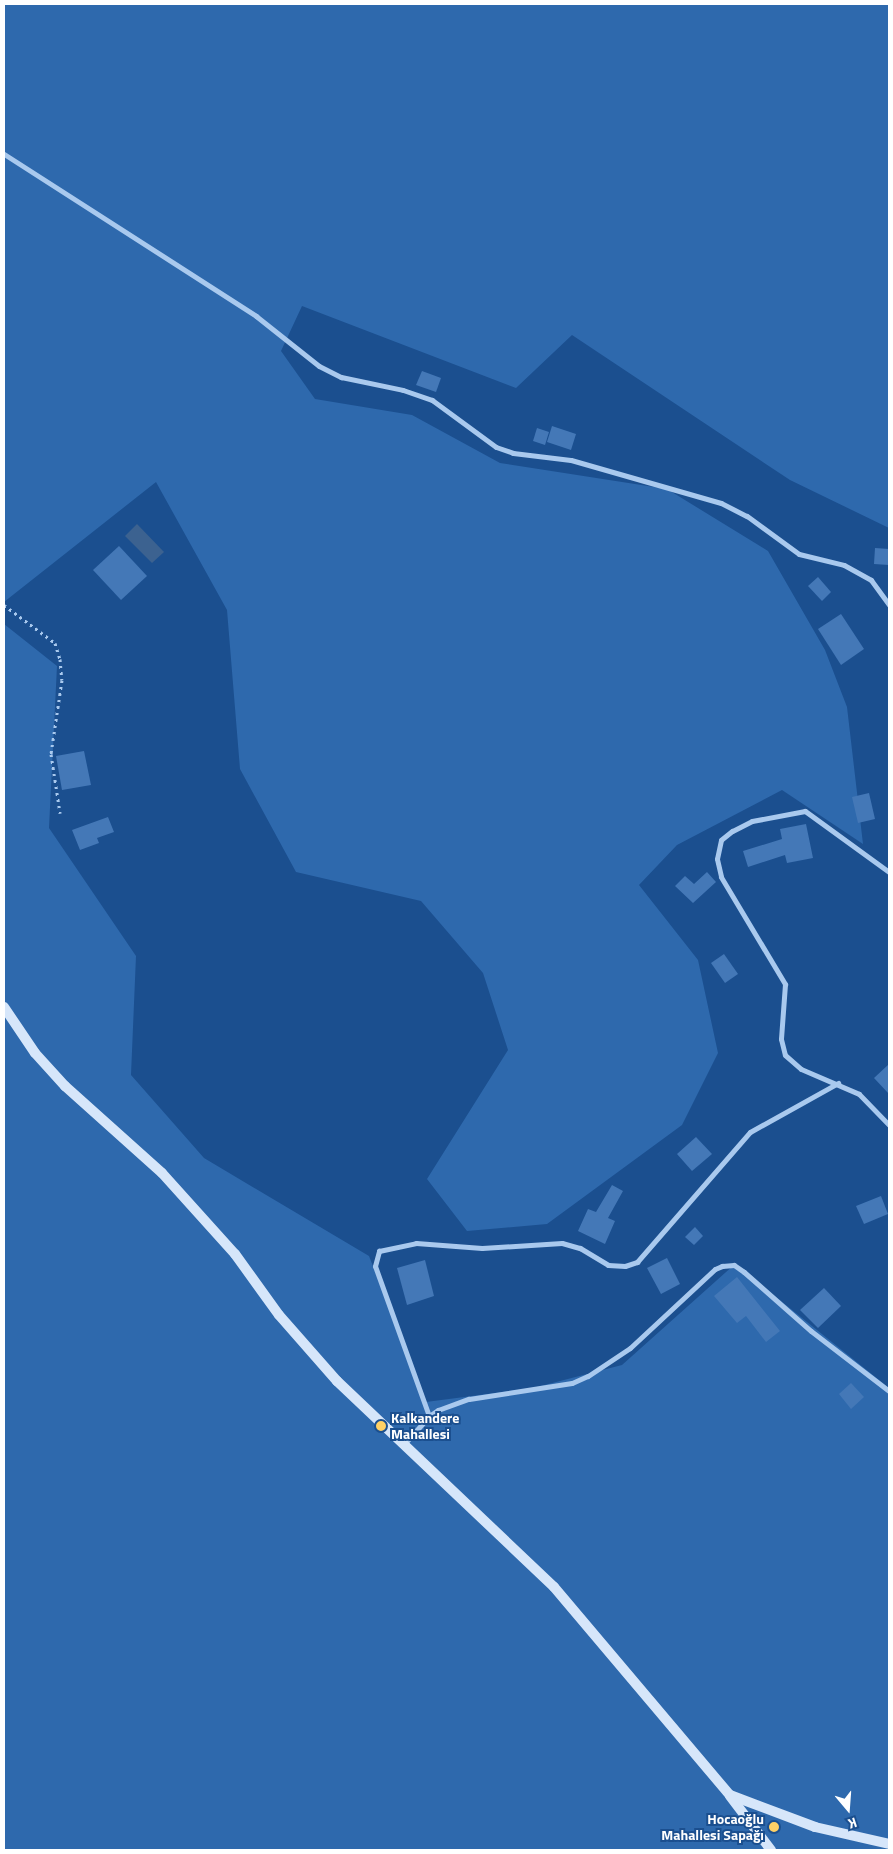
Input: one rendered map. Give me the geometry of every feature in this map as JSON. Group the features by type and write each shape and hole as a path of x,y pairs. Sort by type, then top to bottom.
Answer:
{"street":[{"path":"4,154 256,316 319,366 341,377 403,390 432,400 496,447 513,453 571,460 721,503 747,516 799,554 844,565 871,580 889,605"},
{"path":"889,872 805,811 752,821 732,831 722,840 717,859 721,877 785,984 781,1039 785,1055 801,1069 838,1083 859,1094 889,1125"},
{"path":"4,1007 35,1053 65,1086 162,1173 235,1254 279,1315 337,1380 554,1587 730,1795 772,1850"},
{"path":"429,1416 375,1266 379,1251 416,1243 482,1248 562,1243 580,1248 608,1265 625,1266 637,1262 750,1132 838,1083"},
{"path":"405,1443 429,1416 469,1399 572,1383 588,1376 630,1348 715,1269 734,1265 889,1390"},
{"path":"730,1795 814,1827 889,1844"}],"path":[{"path":"4,605 55,643 60,659 62,680 51,754 60,813"}],"shaded area":[{"path":"4,4 889,4 889,528 790,480 572,335 516,388 302,306 281,351 315,399 412,415 500,463 667,489 768,551 825,650 847,707 863,844 782,790 677,845 639,885 698,960 718,1053 682,1125 547,1224 467,1231 427,1179 508,1050 483,973 421,901 296,872 240,769 227,610 156,482 4,602"},
{"path":"137,524 164,552 152,563 125,536"},
{"path":"4,624 57,666 49,828 136,956 131,1075 204,1158 369,1256 426,1402 533,1388 622,1365 735,1264 889,1388 889,1850 4,1850"}],"building":[{"path":"422,371 441,378 436,392 416,385"},
{"path":"552,426 576,434 571,450 547,442"},
{"path":"537,428 549,432 545,445 533,441"},
{"path":"119,546 147,576 121,600 93,570"},
{"path":"875,548 889,549 889,565 874,564"},
{"path":"818,577 831,592 822,601 808,586"},
{"path":"841,614 864,649 841,665 818,629"},
{"path":"84,751 91,785 62,790 56,756"},
{"path":"869,793 875,819 858,823 852,797"},
{"path":"108,817 114,832 97,838 99,843 80,850 72,830"},
{"path":"806,824 813,858 787,863 785,855 748,867 743,851 782,839 780,829"},
{"path":"707,872 716,882 693,903 675,886 685,876 694,884"},
{"path":"724,954 738,974 725,983 711,963"},
{"path":"889,1064 889,1094 874,1078"},
{"path":"696,1137 712,1154 692,1171 677,1154"},
{"path":"612,1185 623,1191 608,1218 615,1221 605,1244 578,1231 588,1209 596,1212"},
{"path":"881,1196 888,1214 864,1224 856,1206"},
{"path":"695,1227 703,1236 694,1245 685,1237"},
{"path":"667,1258 680,1284 661,1294 647,1268"},
{"path":"425,1260 434,1296 407,1305 397,1268"},
{"path":"737,1277 780,1331 766,1342 746,1316 737,1323 714,1296"},
{"path":"824,1288 841,1306 818,1328 800,1310"},
{"path":"851,1383 864,1397 851,1409 839,1394"}],"place":[{"name":"Kalkandere Mahallesi","path":"381,1426"},
{"name":"Hocaoğlu Mahallesi Sapağı","path":"774,1827"}]}
